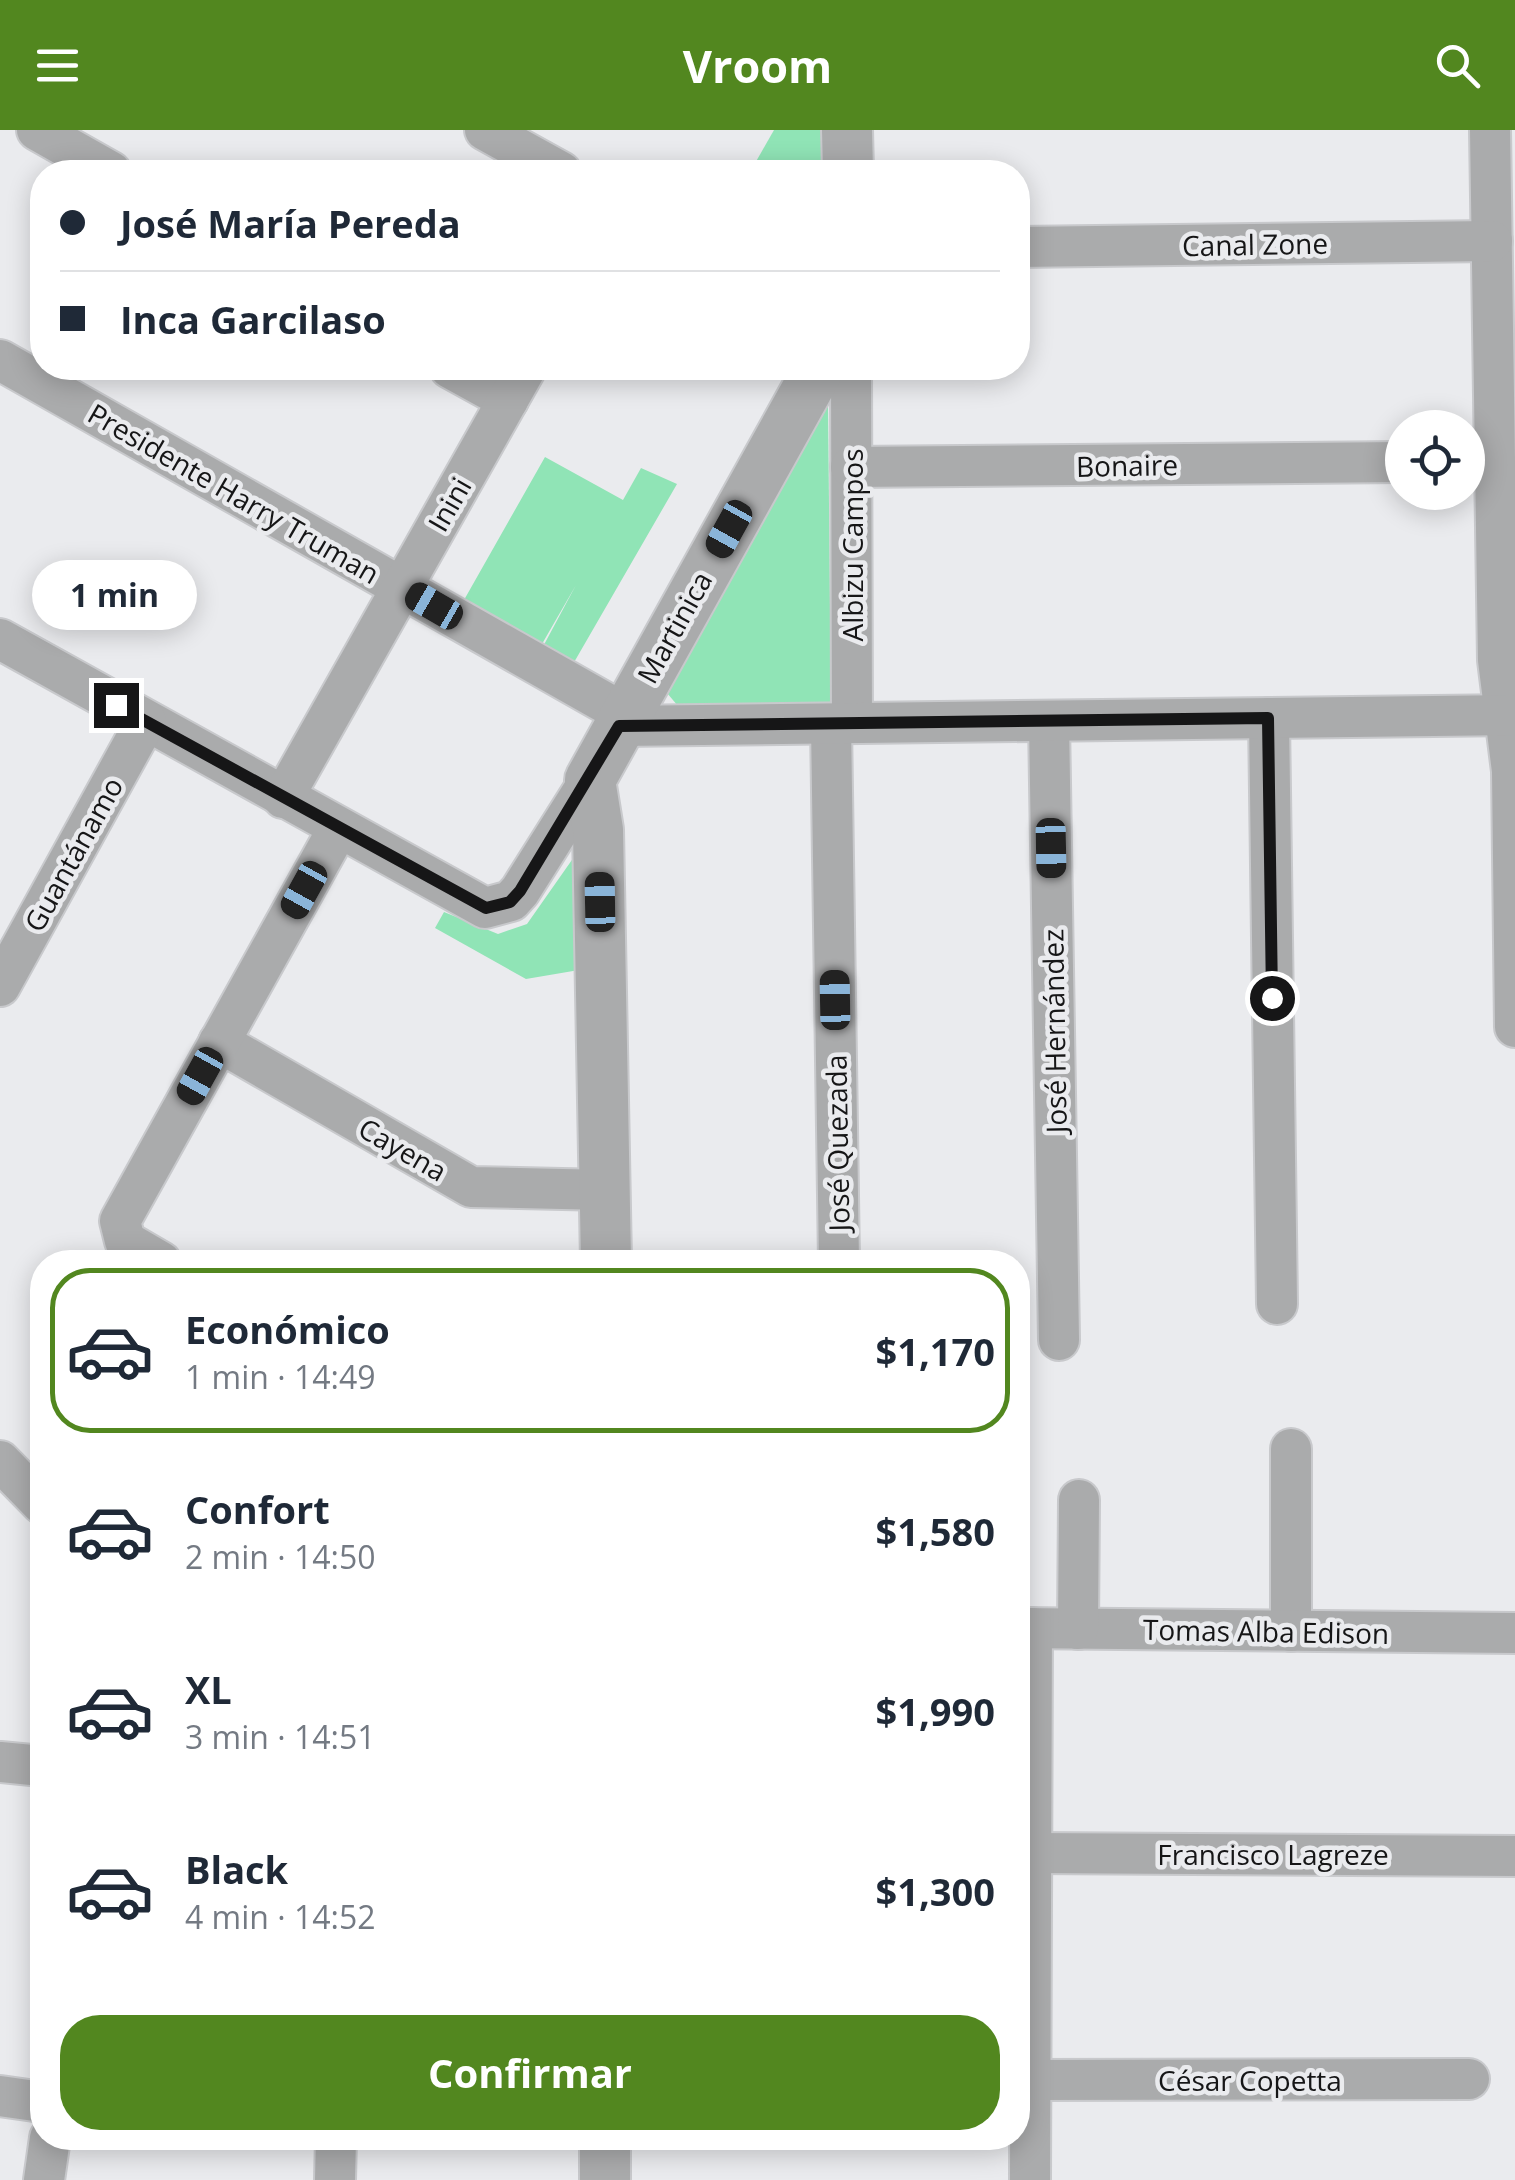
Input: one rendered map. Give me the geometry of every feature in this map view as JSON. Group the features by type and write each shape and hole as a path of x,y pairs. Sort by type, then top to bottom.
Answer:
{"street":[{"path":"37,130 90,160"},
{"path":"486,130 540,160"},
{"path":"847,130 848,160"},
{"path":"1485,453 1505,397 1492,241 1490,130"},
{"name":"Canal Zone","path":"1030,247 1492,241"},
{"name":"Presidente Harry Truman","path":"0,360 30,377"},
{"name":"Presidente Harry Truman","path":"35,380 402,588 622,720"},
{"name":"Martinica","path":"590,780 812,380"},
{"name":"Albizu Campos","path":"842,723 850,380"},
{"name":"Inini","path":"283,798 517,384"},
{"name":"Bonaire","path":"851,468 1385,462"},
{"path":"1485,498 1498,660 1510,715 1515,1027"},
{"path":"0,639 471,904 499,907 520,891 590,780"},
{"path":"622,720 842,723 1510,715"},
{"path":"1268,718 1277,1304"},
{"name":"Guantánamo","path":"0,986 146,721"},
{"name":"José Hernández","path":"1049,721 1059,1340"},
{"name":"José Quezada","path":"839,1250 842,723"},
{"path":"590,780 598,830 606,1250"},
{"path":"138,1250 121,1232 124,1211 338,829"},
{"name":"Cayena","path":"219,1042 471,1187 606,1190"},
{"path":"1290,1449 1291,1631"},
{"path":"0,1461 30,1492"},
{"path":"1078,1629 1079,1500"},
{"name":"Tomas Alba Edison","path":"1030,1628 1515,1633"},
{"path":"0,1762 30,1765"},
{"path":"1030,1789 1030,2180"},
{"name":"Francisco Lagreze","path":"1032,1853 1515,1856"},
{"name":"César Copetta","path":"1031,2080 1469,2079"},
{"path":"0,2096 30,2100"},
{"path":"44,2180 48,2150"},
{"path":"335,2180 336,2150"},
{"path":"605,2150 605,2180"}],"green space":[{"path":"774,130 827,130 827,160 757,160"},
{"path":"828,403 831,707 678,706 667,693 666,678"},
{"path":"545,457 623,500 641,468 677,484 569,671 539,654 576,585 542,644 464,600"},
{"path":"574,857 579,970 526,979 435,928 444,912 498,934 527,924"}],"route":[{"path":"116,705 471,904 486,908 510,902 520,891 619,726 1268,718 1272,998"}]}
